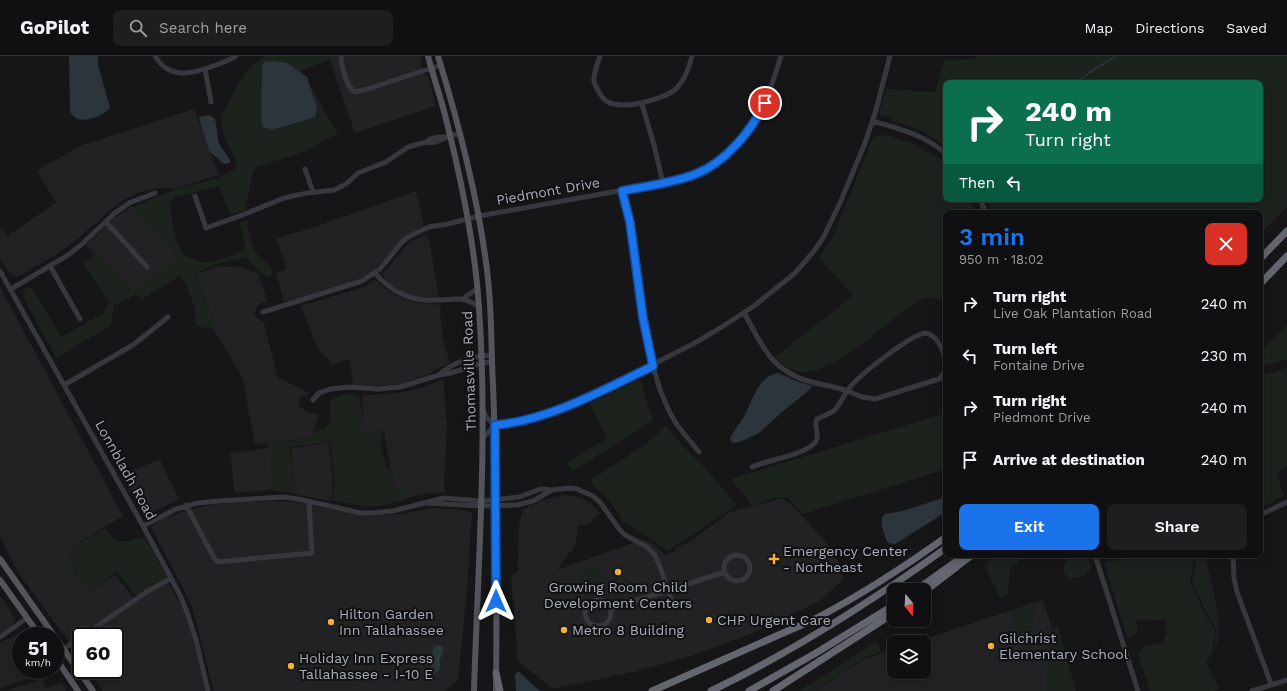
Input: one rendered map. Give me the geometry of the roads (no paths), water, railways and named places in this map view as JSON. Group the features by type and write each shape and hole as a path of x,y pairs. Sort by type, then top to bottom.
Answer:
{"highway":[{"path":"1263,256 1287,231"},
{"path":"1263,281 1287,256"},
{"path":"652,691 840,606 892,574 943,539"},
{"path":"711,691 760,666 828,627 943,550"},
{"path":"926,583 961,558"},
{"path":"931,587 968,558"},
{"path":"749,691 816,653 887,609"},
{"path":"773,691 887,618"},
{"path":"496,673 500,691"}],"main road":[{"name":"Thomasville Road","path":"428,56 469,219 479,307 482,356 483,438 474,691"},
{"name":"Thomasville Road","path":"438,56 460,134 479,216 489,288 495,425 496,691"},
{"path":"477,289 489,288"},
{"path":"0,559 48,627"},
{"path":"0,580 34,627"},
{"path":"27,618 37,611"},
{"path":"64,649 93,691"},
{"path":"64,670 78,691"}],"street":[{"path":"155,56 168,70 180,74 205,70 236,56"},
{"path":"341,56 341,62 349,87 355,92 441,65"},
{"path":"600,56 594,81 600,95 614,104 642,104 674,90 683,81 692,56"},
{"name":"Piedmont Drive","path":"263,312 354,284 375,273 385,264 402,242 416,232 429,227 479,216 663,183 688,177 704,171 741,140 755,121 765,103 781,56"},
{"path":"483,438 495,425 521,421 548,413 653,366 744,313 795,273 823,238 852,177 872,121 890,56"},
{"path":"205,70 211,102"},
{"path":"642,104 663,183"},
{"path":"872,121 912,133 931,143 943,152"},
{"path":"195,196 206,228 284,198 340,188 358,173 386,162 408,147 426,142 430,139 460,134"},
{"path":"305,169 313,192"},
{"path":"622,191 630,222 643,318 653,366 660,390 673,420 699,452"},
{"path":"11,289 50,266 81,245 115,213 128,203 155,193"},
{"path":"106,222 147,267"},
{"path":"50,266 80,319"},
{"name":"Lonnbladh Road","path":"0,271 171,578 189,618 196,640 208,691"},
{"path":"375,273 387,286 410,298 428,301 464,298 470,300 479,307"},
{"path":"464,298 477,289"},
{"path":"744,313 769,356 779,367 806,380 838,387 862,397 875,399 939,379 943,375"},
{"path":"64,385 132,345 168,317"},
{"path":"752,467 792,455 810,447 817,438 815,424 817,419 834,411 853,382 866,371 918,335 925,332 935,337 943,356"},
{"path":"439,375 449,366 460,362 482,356 492,359"},
{"path":"314,400 319,393 330,389 349,387 369,389 388,388 414,383 492,359"},
{"path":"483,410 487,418 495,425"},
{"path":"481,504 496,499 519,497 541,489 552,490 570,488 577,489 593,496 600,502 619,529 626,535 648,547 654,554 673,604"},
{"path":"143,526 175,509 219,501 273,497 290,498 361,513 372,513 393,511 444,498 496,506 524,504 552,490"},
{"path":"186,506 214,558 218,562 312,553 309,502"},
{"path":"1263,514 1287,502"},
{"path":"732,556 744,556 750,564 750,571 748,575 742,580 732,580 725,572 725,562 732,556"},
{"path":"1095,558 1138,691"},
{"path":"1234,558 1234,578 1237,592 1271,684"},
{"path":"610,609 725,572"},
{"path":"96,627 145,593 171,578"},
{"path":"596,600 604,601 608,604 610,609 611,614 609,619 602,625 593,625 585,617 586,607 590,602 596,600"},
{"path":"0,637 27,618"},
{"path":"64,649 72,644"},
{"path":"1252,691 1287,680"}],"waterway":[{"path":"1080,80 1116,56"}],"place":[{"name":"Emergency Center - Northeast","path":"774,559"},
{"name":"Growing Room Child Development Centers","path":"618,572"},
{"name":"CHP Urgent Care","path":"709,620"},
{"name":"Hilton Garden Inn Tallahassee","path":"331,622"},
{"name":"Metro 8 Building","path":"564,630"},
{"name":"Gilchrist Elementary School","path":"991,646"},
{"name":"Holiday Inn Express Tallahassee - I-10 E","path":"291,666"}]}
